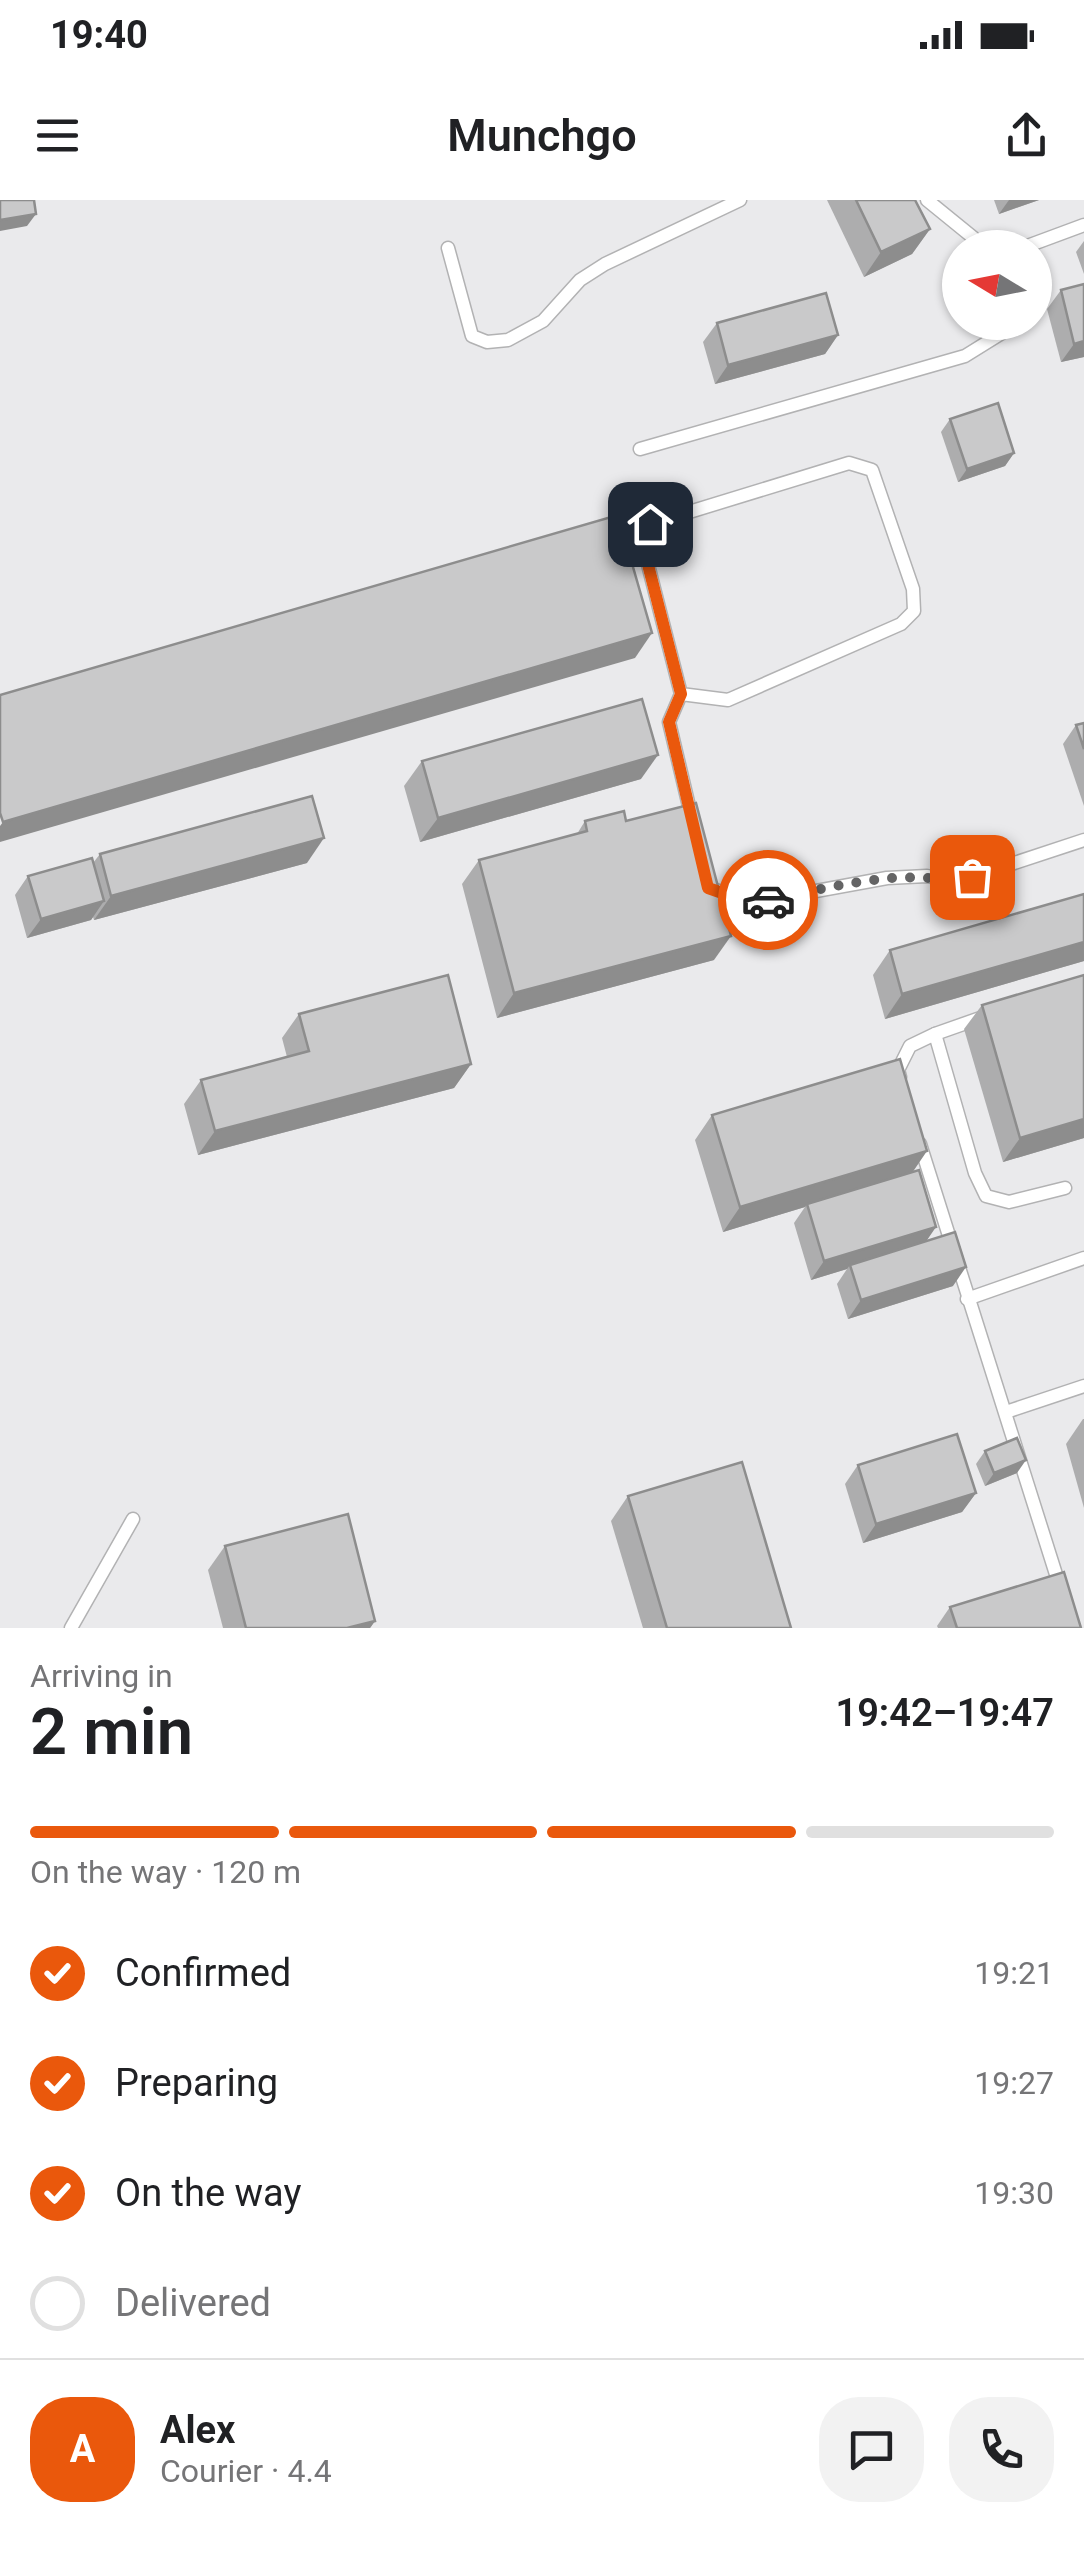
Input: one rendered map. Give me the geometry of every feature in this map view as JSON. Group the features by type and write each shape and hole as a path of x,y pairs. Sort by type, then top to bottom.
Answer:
{"lane":[{"path":"448,248 472,336 487,342 508,340 543,321 580,280 605,264 740,200"},
{"path":"927,200 964,230"},
{"path":"1052,237 1084,226"},
{"path":"640,449 965,356 991,340"},
{"path":"681,694 728,700 901,624 914,611 913,590 872,470 849,463 650,524 644,549 681,694 669,722 695,832"},
{"path":"704,869 708,888 751,903 888,878 972,877 1084,840"},
{"path":"904,1090 898,1070 910,1046 992,1015"},
{"path":"935,1034 975,1174 986,1196 1009,1202 1065,1188"},
{"path":"915,1128 1067,1608"},
{"path":"967,1299 1084,1258"},
{"path":"1006,1412 1084,1386"},
{"path":"70,1628 134,1518"}],"building":[{"path":"0,200 34,200 36,214 0,220"},
{"path":"856,200 915,200 930,229 881,252"},
{"path":"1084,284 1084,341 1074,344 1061,290"},
{"path":"826,293 838,335 728,365 717,323"},
{"path":"998,403 1014,453 967,469 950,419"},
{"path":"618,515 652,633 3,822 0,695"},
{"path":"642,699 658,755 438,818 422,761"},
{"path":"1084,723 1084,749 1076,725"},
{"path":"312,796 324,838 111,896 100,854"},
{"path":"696,803 731,936 514,993 479,860 587,831 585,821 624,811 626,821"},
{"path":"92,858 104,901 41,919 28,876"},
{"path":"1084,894 1084,942 902,994 890,950"},
{"path":"448,975 471,1064 215,1131 201,1080 309,1051 299,1014"},
{"path":"1084,975 1084,1119 1020,1138 982,1005"},
{"path":"900,1059 927,1151 740,1207 712,1115"},
{"path":"919,1170 936,1227 824,1261 807,1204"},
{"path":"955,1232 966,1267 861,1300 850,1265"},
{"path":"957,1434 976,1493 876,1524 858,1465"},
{"path":"1017,1438 1026,1460 994,1473 985,1451"},
{"path":"742,1462 791,1628 667,1628 628,1496"},
{"path":"348,1514 375,1621 347,1628 246,1628 225,1546"},
{"path":"1064,1572 1081,1628 957,1628 950,1607"}],"way so far":[{"path":"768,900 888,878 972,877"}],"route":[{"path":"650,524 644,549 681,694 669,722 708,888 751,903 768,900"}]}
